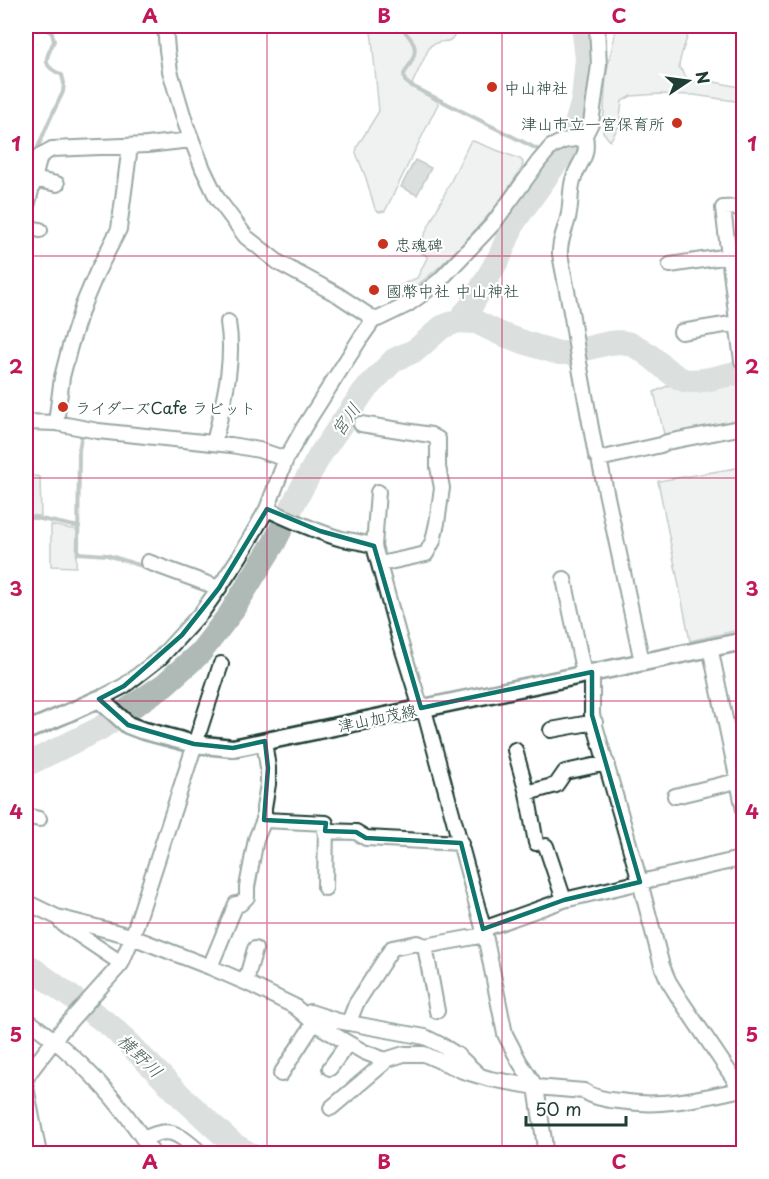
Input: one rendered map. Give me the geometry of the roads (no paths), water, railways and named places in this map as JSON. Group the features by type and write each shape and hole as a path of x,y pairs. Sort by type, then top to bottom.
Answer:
{"main road":[{"name":"津山加茂線","path":"104,703 128,725 141,730 194,744 233,748 744,641"},
{"path":"26,730 69,713 104,703"}],"street":[{"path":"165,26 170,71 191,140 217,198 246,237 279,263 317,283 374,319 407,304 440,280 493,224 551,147 563,141 582,137 591,123 599,65 597,26"},
{"path":"582,137 587,148 574,178 570,211 559,245 560,254 596,455 599,459 642,662"},
{"path":"26,210 40,156 52,149 130,146 191,140"},
{"path":"56,423 62,377 83,304 119,229 130,146"},
{"path":"33,179 57,184"},
{"path":"742,361 737,323 739,298 729,256 723,208 744,207"},
{"path":"26,227 40,230"},
{"path":"670,266 729,256"},
{"path":"104,703 160,658 195,620 219,588 267,509 286,459 304,427 374,319"},
{"path":"214,443 230,366 231,336 228,322"},
{"path":"681,332 737,323"},
{"path":"26,422 56,423 214,443 259,450 286,459"},
{"path":"361,424 431,435 438,439 441,488 437,523 430,548 426,554 380,564"},
{"path":"599,459 661,446 667,442 744,427"},
{"path":"378,492 374,546 400,641 421,708 426,717 461,843 484,932 505,1034 536,1087 545,1154"},
{"path":"267,509 302,525 342,539 374,546"},
{"path":"148,562 219,588"},
{"path":"294,1006 314,1023 364,1052 385,1060 411,1053 424,1054 480,1076 536,1087 584,1091 603,1099 650,1103 695,1100 741,1089 669,982 662,966 592,715 588,673 564,579"},
{"path":"710,647 738,755 737,781 744,810"},
{"path":"26,1079 58,1035 117,967 132,938 221,664"},
{"path":"551,730 595,722"},
{"path":"210,967 236,904 240,904 247,897 256,839 264,820 268,768 264,741"},
{"path":"515,750 541,845 564,900"},
{"path":"526,793 556,784 565,772 607,763"},
{"path":"675,796 737,781"},
{"path":"264,820 326,823 325,888"},
{"path":"326,831 356,832 366,838 461,843"},
{"path":"349,1022 356,1004 392,948 417,943 425,946 484,932 564,900 744,858"},
{"path":"26,902 57,917 132,938 210,967 325,1018 424,1037 457,1054 480,1076"},
{"path":"57,917 63,924 115,958 117,967"},
{"path":"425,946 437,1011"},
{"path":"247,983 255,949"},
{"path":"26,1019 58,1035 74,1057 127,1114 153,1154"},
{"path":"281,1074 314,1023"},
{"path":"401,1055 404,1032"},
{"path":"330,1068 348,1043"},
{"path":"331,1108 385,1060"},
{"path":"26,1087 39,1154"},
{"path":"144,1138 163,1131 176,1134 202,1154"}],"waterway":[{"path":"26,182 32,161 63,92 64,83 62,75 48,65 47,57 54,41 52,33 42,26"},
{"path":"400,26 411,39 415,49 404,74 405,81 539,150"},
{"name":"宮川","path":"26,765 99,729 164,685 200,653 230,614 274,543 320,455 364,391 394,360 416,350 442,327 458,321 471,306 500,256 514,222 571,142 583,100 587,58 583,26"},
{"path":"458,321 476,322 532,345 559,353 571,353"},
{"path":"581,350 624,342 640,349 675,376 691,381 744,371"},
{"path":"82,433 79,450 78,553 107,555 145,567"},
{"path":"26,518 79,527"},
{"name":"横野川","path":"26,964 112,1027 183,1098 233,1144 250,1154"}],"place":[{"name":"中山神社","path":"492,87"},
{"name":"津山市立一宮保育所","path":"677,123"},
{"name":"忠魂碑","path":"383,244"},
{"name":"國幣中社 中山神社","path":"374,290"},
{"name":"ライダーズCafe ラビット","path":"63,407"}]}
